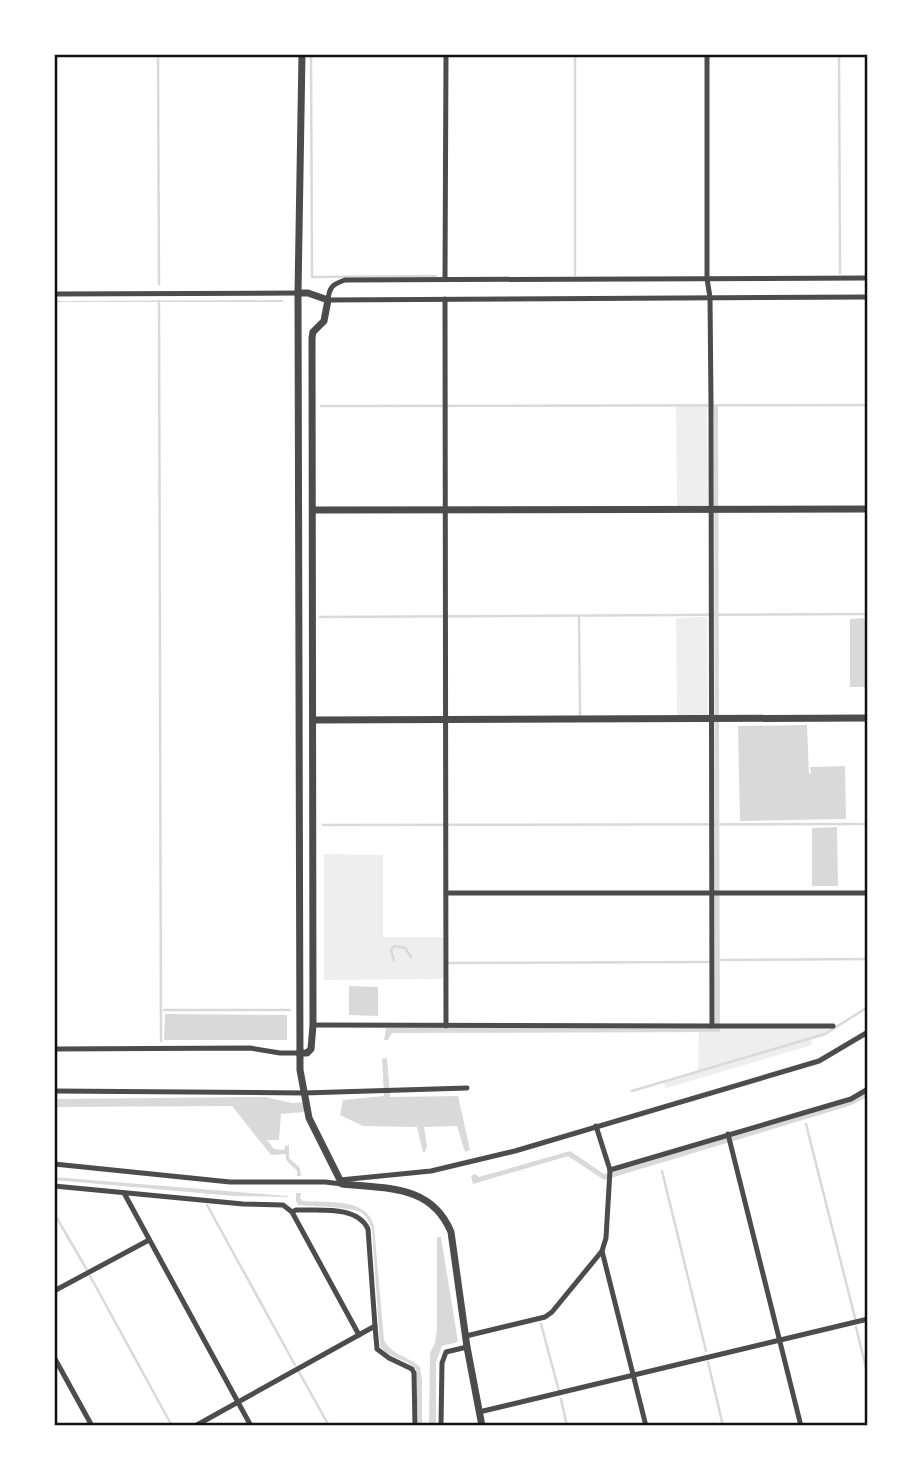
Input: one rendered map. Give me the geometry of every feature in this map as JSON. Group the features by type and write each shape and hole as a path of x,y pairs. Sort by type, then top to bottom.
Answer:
{"street":[{"path":"302,54 298,293 299,1052 309,1118 341,1182"},
{"path":"445,279 446,54"},
{"path":"707,54 707,279 710,297 714,510 711,615 715,720 712,825 716,893 713,1026"},
{"path":"54,1049 250,1048 280,1053 307,1052 311,1049 312,338 313,332 324,321 329,289 335,283 345,280 445,279 868,278"},
{"path":"54,294 308,292 328,300 868,297"},
{"path":"445,299 446,1026"},
{"path":"313,510 868,509"},
{"path":"313,720 868,718"},
{"path":"446,893 868,893"},
{"path":"313,1025 833,1026"},
{"path":"54,1164 230,1182 341,1182 400,1175 466,1164 819,1061 868,1032"},
{"path":"54,1091 305,1096 383,1090 467,1088"},
{"path":"610,1171 729,1138 850,1100 868,1088"},
{"path":"466,1336 545,1317 602,1251 606,1238 610,1171 596,1126"},
{"path":"729,1138 802,1426"},
{"path":"341,1182 411,1192 426,1199 445,1218 451,1232 467,1347 482,1426"},
{"path":"54,1186 243,1204 284,1205 292,1212 359,1335"},
{"path":"124,1193 251,1426"},
{"path":"292,1212 351,1213 364,1221 368,1229 377,1349 389,1359 412,1369 414,1373 415,1426"},
{"path":"54,1291 149,1240"},
{"path":"602,1251 646,1426"},
{"path":"478,1412 634,1377 868,1319"},
{"path":"195,1426 375,1326"},
{"path":"441,1426 442,1363 446,1352 467,1347"},
{"path":"54,1357 92,1426"}],"shaded area":[{"path":"54,301 283,302 54,302"},
{"path":"676,406 707,406 708,505 677,506"},
{"path":"714,406 718,406 720,1032 394,1033 388,1040 384,1040 386,1028 715,1028"},
{"path":"707,617 708,715 677,715 676,618"},
{"path":"864,618 868,621 868,668 865,668 865,687 850,687 850,619"},
{"path":"807,725 809,774 810,767 845,766 846,819 740,821 738,726"},
{"path":"837,827 838,886 812,886 812,828"},
{"path":"324,854 383,855 383,937 443,937 443,979 324,980"},
{"path":"349,986 378,987 378,1016 349,1015"},
{"path":"165,1014 287,1015 287,1040 164,1040"},
{"path":"720,1028 835,1028 811,1039 812,1045 666,1088 663,1081 698,1071 699,1032 720,1032"},
{"path":"387,1058 390,1097 458,1096 470,1150 465,1152 457,1126 424,1127 427,1146 423,1152 417,1127 363,1126 340,1115 343,1100 384,1096 382,1059"},
{"path":"868,1092 868,1097 849,1106 604,1180 568,1156 473,1184 471,1176 475,1174 479,1177 570,1151 604,1174 849,1102"},
{"path":"265,1097 292,1103 305,1102 305,1112 281,1114 279,1140 267,1140 274,1149 284,1150 285,1146 289,1145 289,1158 300,1168 301,1176 297,1176 297,1171 286,1160 286,1154 271,1155 232,1106 54,1107 54,1099"},
{"path":"54,1177 288,1197 234,1196 54,1180"},
{"path":"296,1193 301,1193 300,1198 303,1201 355,1206 370,1217 374,1226 384,1340 395,1352 420,1367 422,1426 418,1426 416,1369 388,1354 380,1346 372,1228 369,1222 362,1213 356,1211 298,1205"},
{"path":"437,1237 441,1237 458,1342 442,1346 436,1362 436,1426 429,1426 430,1353 437,1329"}],"waterway":[{"path":"158,54 159,284"},
{"path":"311,54 312,277 436,276"},
{"path":"575,54 575,275"},
{"path":"839,54 840,273"},
{"path":"159,301 161,1041"},
{"path":"321,406 868,405"},
{"path":"320,617 868,614"},
{"path":"579,617 580,715"},
{"path":"323,825 868,824"},
{"path":"394,961 391,950 394,946 405,948 411,957"},
{"path":"720,960 868,959"},
{"path":"449,963 709,962"},
{"path":"632,1091 825,1034 868,1007"},
{"path":"164,1010 290,1010"},
{"path":"806,1124 855,1318"},
{"path":"662,1171 706,1351"},
{"path":"207,1205 295,1365"},
{"path":"54,1213 87,1270"},
{"path":"90,1276 172,1426"},
{"path":"541,1324 559,1391"},
{"path":"856,1327 868,1376"},
{"path":"708,1362 723,1426"},
{"path":"299,1372 329,1426"},
{"path":"561,1399 567,1426"}]}
